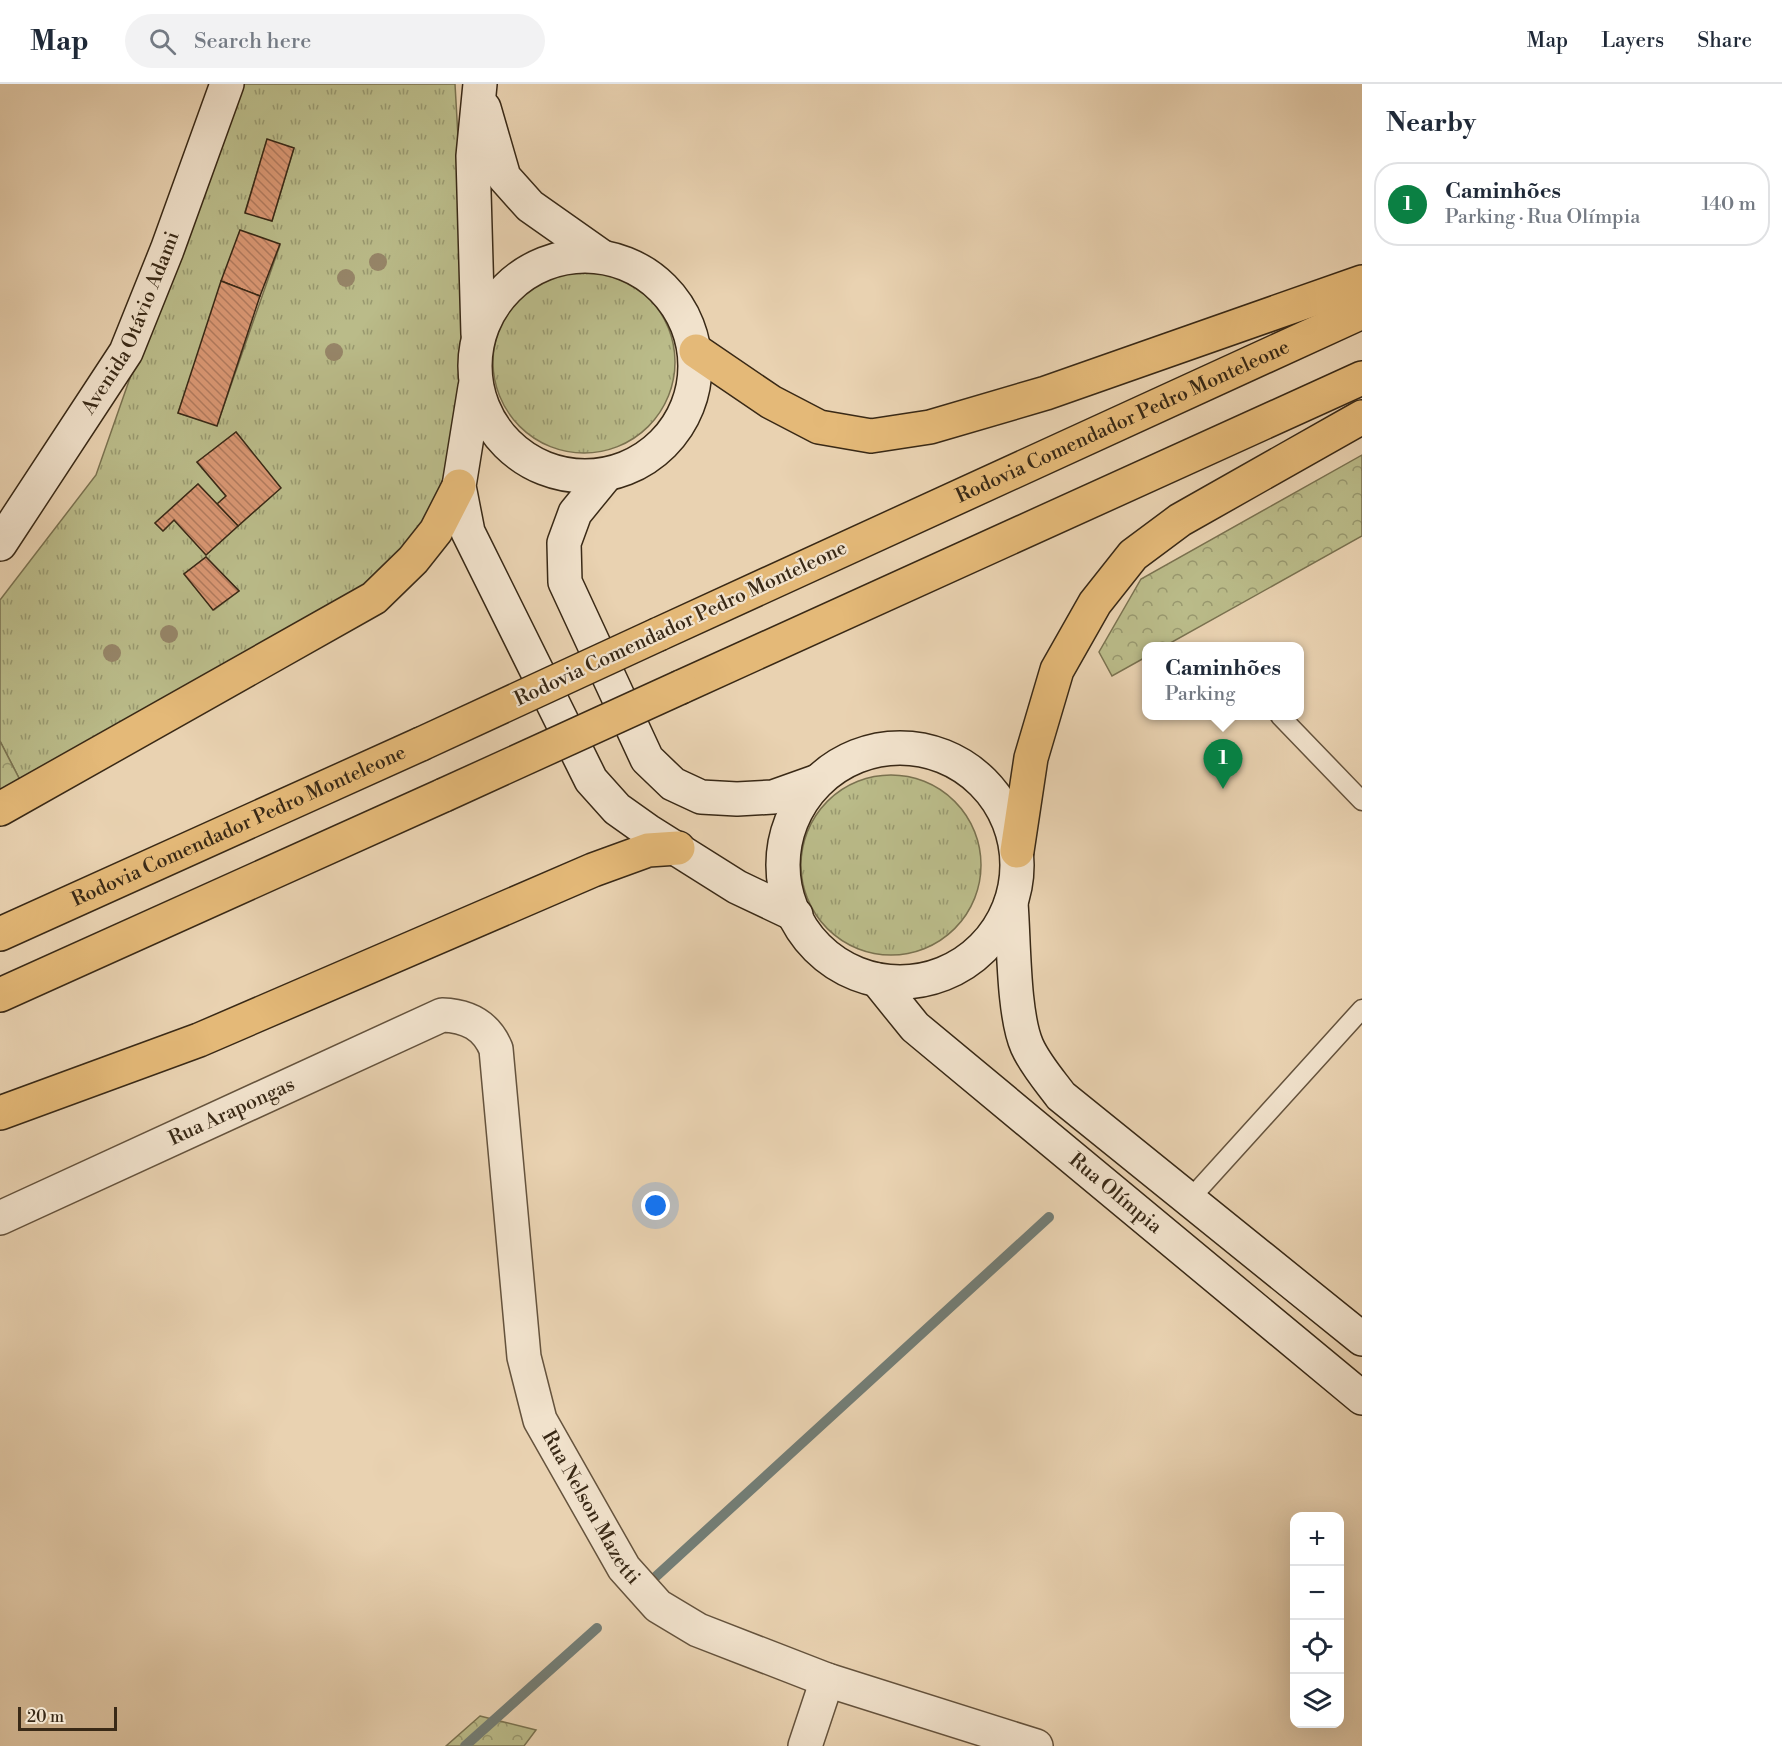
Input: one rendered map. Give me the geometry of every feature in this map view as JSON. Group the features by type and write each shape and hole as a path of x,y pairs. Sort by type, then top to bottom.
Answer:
{"main road":[{"name":"Avenida Otávio Adami","path":"0,544 126,352 167,250 227,84"},
{"path":"475,382 486,416 493,426 507,445 536,466 570,476 606,475 638,463 665,444 684,416 695,385 696,351 685,317 664,288 635,267 601,256 530,206 504,177 480,89"},
{"path":"0,810 374,598 413,560 436,531 459,486 475,382 474,359 478,336 473,156 480,89"},
{"path":"478,336 491,307 512,283 538,265 569,256 601,256"},
{"path":"696,351 771,402 819,427 871,436 930,427 1046,393 1362,282"},
{"name":"Rodovia Comendador Pedro Monteleone","path":"0,934 421,744 1362,312"},
{"path":"0,995 1362,378"},
{"path":"1017,851 1006,814 984,783 953,761 918,749 879,750 843,762 818,781 798,806 786,835 782,867 787,898 800,926 820,951 838,965 877,980 905,982 939,975 970,959 994,934 1011,903 1017,878 1017,851 1031,758 1057,670 1095,603 1133,555 1180,520 1362,417"},
{"path":"606,475 575,513 564,543 565,582 647,759 673,784 701,797 737,799 773,797 818,781"},
{"path":"459,486 468,532 591,780 617,809 648,831 737,887 796,915"},
{"path":"0,1113 199,1040 593,870 648,850 678,848"},
{"name":"Rua Olímpia","path":"1011,903 1020,1021 1026,1045 1040,1069 1061,1096 1362,1340"},
{"name":"Rua Olímpia","path":"877,980 915,1027 1362,1398"},
{"name":"Rua Arapongas","path":"0,1218 442,1015 465,1018"},
{"name":"Rua Nelson Mazetti","path":"465,1018 490,1033 496,1049 524,1357 540,1420 624,1569 658,1606 698,1630 827,1680 1035,1746"},
{"path":"805,1746 827,1680"}],"lane":[{"path":"1284,720 1362,801"},
{"path":"1189,1200 1362,1009"}],"green space":[{"path":"233,84 455,84 469,331 461,445 451,487 375,583 22,784 0,741 0,600 96,475","holes":["267,140 294,148 272,221 245,212","240,231 280,245 217,425 178,413","236,432 280,488 206,555 174,520 163,531 155,523 198,484 217,504 226,496 197,462","206,557 239,591 214,610 184,574"]},
{"path":"584,271 619,278 635,286 648,298 660,311 668,327 675,362 668,397 660,413 648,426 635,438 619,446 584,453 549,446 533,438 520,426 508,413 500,397 493,362 500,327 508,311 520,298 533,286 549,278"},
{"path":"1362,455 1362,536 1172,642 1142,642 1142,659 1112,676 1099,652 1141,579"},
{"path":"0,741 22,784 0,795"},
{"path":"891,775 909,776 926,781 955,801 975,830 980,847 980,883 975,900 955,929 926,949 909,954 891,955 873,954 856,949 827,929 807,900 802,883 801,865 802,847 807,830 827,801 856,781 873,776"},
{"path":"480,1716 536,1730 524,1746 446,1746"}],"building":[{"path":"267,139 294,148 272,221 245,213"},
{"path":"240,230 280,244 260,296 221,281"},
{"path":"221,281 260,296 217,426 178,413"},
{"path":"236,432 281,488 238,526 217,504 226,496 197,462"},
{"path":"198,484 238,526 206,555 174,520 163,531 155,523"},
{"path":"206,557 239,591 213,610 184,574"}],"waterway":[{"path":"651,1581 1049,1217"},
{"path":"465,1746 597,1628"}],"place":[{"name":"Caminhões","path":"1223,789"}]}
